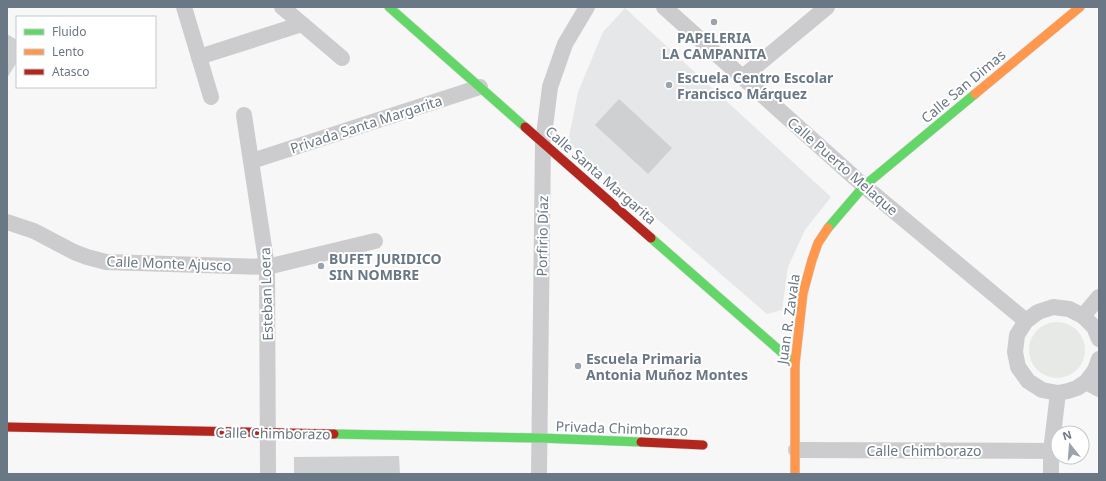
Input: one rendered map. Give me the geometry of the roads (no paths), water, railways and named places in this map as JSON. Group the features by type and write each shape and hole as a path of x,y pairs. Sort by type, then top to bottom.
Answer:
{"street":[{"path":"184,7 211,97"},
{"path":"282,7 342,58"},
{"name":"Calle Santa Margarita","path":"389,7 795,364"},
{"name":"Porfirio Díaz","path":"539,474 543,143 550,87 565,44 587,7"},
{"name":"Calle Puerto Melaque","path":"664,7 743,76 864,186 1026,321"},
{"path":"743,76 827,7"},
{"name":"Calle San Dimas","path":"864,186 1080,7"},
{"path":"199,57 302,24"},
{"name":"Privada Santa Margarita","path":"252,161 480,87"},
{"name":"Esteban Loera","path":"244,115 267,267 268,474"},
{"name":"Juan R. Zavala","path":"795,474 795,364 803,293 818,243 829,226 864,186"},
{"name":"Calle Monte Ajusco","path":"7,222 34,231 74,252 106,262 267,267 375,241"},
{"path":"1083,316 1099,297"},
{"path":"1099,339 1094,327 1083,316 1069,309 1053,307 1038,312 1026,321 1017,336 1015,352 1018,368 1028,381 1042,390 1058,393 1092,386 1099,359"},
{"path":"1054,425 1058,393"},
{"name":"Calle Chimborazo","path":"7,427 540,438"},
{"name":"Privada Chimborazo","path":"540,438 703,445"},
{"name":"Calle Chimborazo","path":"796,450 1050,451"}],"place":[{"name":"PAPELERIA LA CAMPANITA","path":"714,22"},
{"name":"Escuela Centro Escolar Francisco Márquez","path":"669,85"},
{"name":"BUFET JURIDICO SIN NOMBRE","path":"321,266"},
{"name":"Escuela Primaria Antonia Muñoz Montes","path":"578,366"}]}
